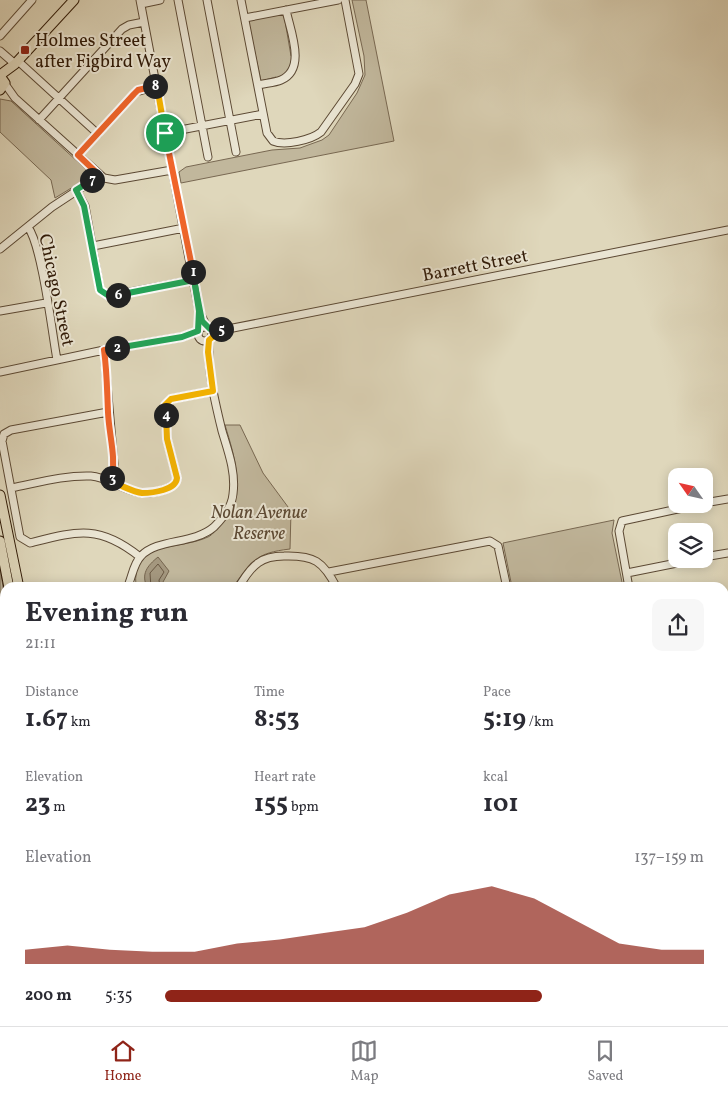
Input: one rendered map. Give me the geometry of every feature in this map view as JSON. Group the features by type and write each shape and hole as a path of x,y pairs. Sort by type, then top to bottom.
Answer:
{"main road":[{"path":"2,83 15,64 72,1"},
{"path":"0,495 18,582"},
{"path":"0,545 2,564 7,582"}],"street":[{"path":"0,36 32,0"},
{"path":"130,582 140,557 151,548 190,540 208,532 220,522 233,497 233,469 213,391 208,352 140,2 160,0"},
{"path":"178,0 208,157"},
{"path":"207,0 236,152"},
{"path":"241,0 269,138 277,143 312,137 325,127 355,84 359,74 345,0"},
{"path":"245,18 338,0"},
{"path":"258,85 284,79 294,66 296,57 286,10"},
{"path":"39,120 122,29 129,25 144,22"},
{"path":"0,51 58,98 98,134"},
{"path":"2,83 15,98 98,174 115,180 172,170"},
{"path":"78,155 136,92 157,86"},
{"path":"165,133 263,114"},
{"path":"0,249 98,174"},
{"path":"76,190 84,206 100,290 105,295 109,296 194,280"},
{"name":"Chicago Street","path":"28,227 33,236 57,360"},
{"path":"92,246 184,228"},
{"name":"Barrett Street","path":"0,372 104,350 204,334 728,230"},
{"path":"0,311 46,303"},
{"path":"104,350 114,464 111,482"},
{"path":"11,488 69,476 92,476 142,493 173,486 177,478 167,439 165,405 171,399 213,391"},
{"path":"108,412 11,430 4,434 2,441 20,537 30,542 67,533 97,534 121,542 140,557"},
{"path":"713,502 728,499"},
{"path":"629,582 619,531 622,521 668,511"},
{"path":"7,531 0,545 12,555"},
{"path":"329,572 490,541 498,546 506,582"},
{"path":"713,556 728,553"},
{"path":"242,582 250,570 270,557 307,556 320,563 329,572 334,582"},
{"path":"627,573 668,565"},
{"path":"132,577 133,582"}],"green space":[{"path":"352,0 366,0 394,141 181,183 179,172 186,167 272,150 300,148 322,140 329,135 357,93 365,75 364,56"},
{"path":"278,14 284,15 291,56 293,57 292,64 287,72 278,79 276,77 261,81 248,21"},
{"path":"0,99 11,101 88,171 86,179 55,198 51,180 0,132"},
{"name":"Nolan Avenue Reserve","path":"225,425 240,425 263,473 291,511 290,549 262,556 250,565 237,582 136,582 136,572 141,561 149,554 159,549 196,541 212,535 229,512 236,488 235,463"},
{"path":"614,520 612,533 622,582 511,582 503,543"},
{"path":"0,568 2,582 0,582"}],"water":[{"path":"158,557 169,571 163,582 145,582 146,570"}],"place":[{"name":"Holmes Street after Figbird Way","path":"25,50"}],"route":[{"path":"165,133 157,86 138,90 78,155 98,174 90,182 76,190 82,198 102,293 109,296 194,280 199,311 204,325 210,329 228,329 214,334 209,340 208,352 213,391 171,399 165,405 167,439 177,478 176,484 170,488 142,493 111,482 114,464 104,350 182,337 199,329 199,311 194,280 165,133"}]}
